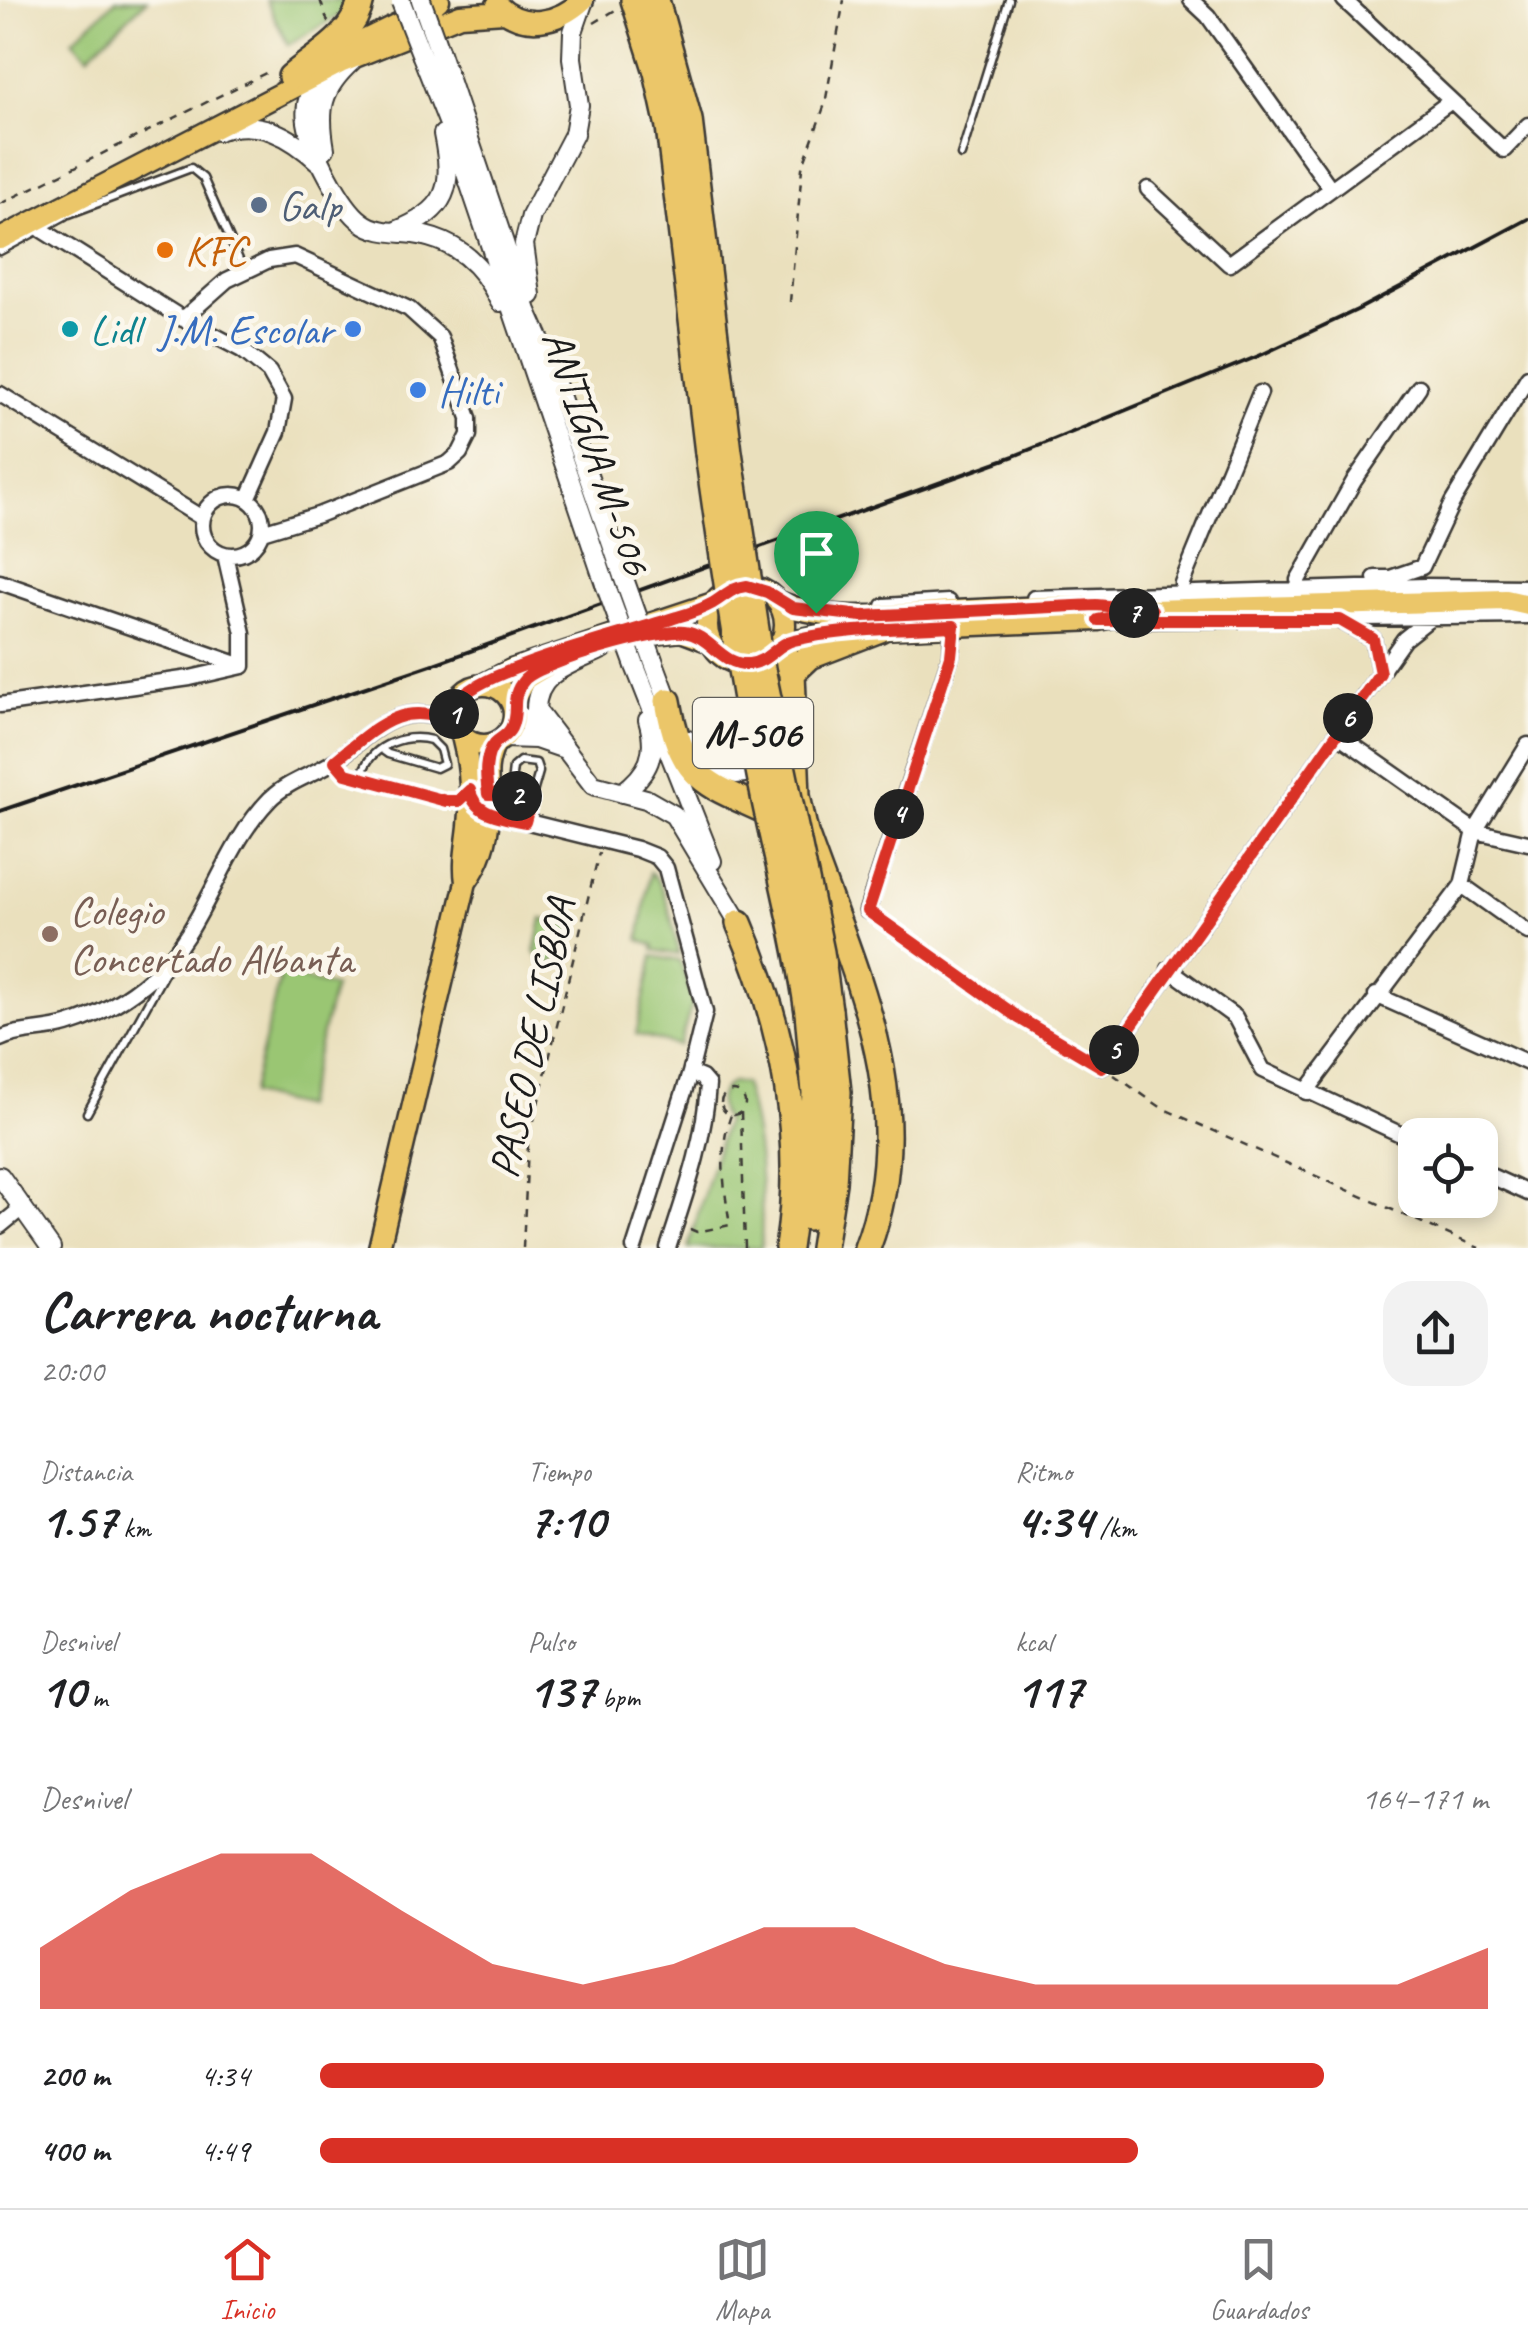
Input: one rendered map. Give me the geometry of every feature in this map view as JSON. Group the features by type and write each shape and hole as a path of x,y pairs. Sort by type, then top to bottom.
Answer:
{"highway":[{"path":"286,71 341,38 356,22 361,0"},
{"name":"M-506","path":"642,8 692,140 718,452 821,952 814,1154 801,1248"},
{"path":"792,673 810,656 880,630"},
{"path":"780,644 792,673 797,796 805,834 884,1070 890,1130 886,1184 867,1248"},
{"path":"668,701 672,726 688,765 703,781 792,823 805,834"},
{"path":"739,923 763,980 782,1044 792,1114 794,1173 788,1248"},
{"name":"M-506","path":"818,1011 838,1092 833,1183 823,1248"}],"main road":[{"path":"0,239 440,0"},
{"path":"0,226 286,71 357,57 460,16 499,6 516,18 540,22 569,14 584,0"},
{"path":"486,798 468,759 454,712 459,698 470,688 511,670 677,617 734,588 747,586 767,592 777,601 816,613 862,616 1096,605 1152,610 1506,600 1528,605"},
{"path":"1506,600 1528,590"},
{"path":"713,602 706,627 710,642 718,653 743,664 769,657 780,644 785,622 777,601"},
{"path":"780,644 832,633 1098,620 1152,610"},
{"path":"379,1248 466,882 478,865 486,767 512,726 519,688 534,672 657,633 681,631 710,642"},
{"path":"484,684 501,690 513,707"},
{"path":"459,731 478,744 500,741"}],"street":[{"name":"ANTIGUA M-506","path":"421,0 429,58 524,352 605,584 644,663 739,923"},
{"path":"544,348 527,280 524,244 531,216 574,134 579,105 572,58 573,34 584,0"},
{"path":"1191,0 1208,16 1331,189"},
{"path":"1344,0 1504,150 1528,125"},
{"name":"ANTIGUA M-506","path":"401,1 429,58 544,348 623,576 644,663"},
{"path":"326,170 322,108 328,86 357,57"},
{"path":"391,233 422,221 438,206 446,187 448,160 429,58"},
{"path":"324,65 308,94 307,122 343,201 363,223 391,233 445,242 475,261 495,290 524,352"},
{"path":"1148,189 1229,264 1451,102"},
{"path":"184,142 228,127 266,128 292,139 326,170"},
{"path":"42,230 183,319 242,350 269,372 284,399 278,432 248,500"},
{"path":"183,319 228,280 269,260 296,256 409,309 440,338 469,418 469,435 460,453 449,462 318,515 262,532"},
{"path":"1425,586 1422,567 1452,504 1528,377"},
{"path":"1298,580 1354,481 1419,388"},
{"path":"1182,583 1260,393"},
{"path":"0,394 202,518"},
{"path":"239,496 260,514 262,532 252,548 234,556 225,555 204,537 202,518 212,502 239,496"},
{"path":"225,555 242,633 244,666"},
{"path":"1017,599 1027,591 1390,578 1422,567"},
{"path":"0,582 244,666"},
{"path":"816,613 1017,599 1425,586 1528,590"},
{"path":"1102,1067 1404,639 1433,616"},
{"path":"1098,620 1528,616"},
{"path":"1340,620 1373,639 1380,673"},
{"path":"868,911 951,656 954,626"},
{"path":"603,649 545,679 539,688 536,710 593,785 646,798 674,816 739,923"},
{"path":"644,663 694,751 710,767 727,774 746,774 762,767 780,732 780,703 774,684 743,664"},
{"path":"622,792 647,770 652,756 644,663"},
{"path":"0,705 190,678 244,666"},
{"path":"513,707 533,727 559,742"},
{"path":"0,1039 66,1026 117,1005 172,956 239,842 269,800 283,789 335,761 388,720 431,714 459,731"},
{"path":"1338,734 1475,830 1528,844"},
{"path":"500,741 559,742"},
{"path":"1306,1092 1462,885 1475,830 1528,745"},
{"path":"486,798 525,822 658,858 666,868 705,1012 690,1073 634,1248"},
{"path":"1462,885 1528,932"},
{"path":"1169,969 1235,1016 1262,1070 1398,1133"},
{"path":"1376,995 1528,1063"},
{"path":"668,1248 702,1146 708,1085 690,1073"},
{"path":"0,1176 52,1248"},
{"path":"1498,1179 1528,1193"},
{"path":"0,1226 22,1208"}],"lane":[{"path":"962,155 1009,0"},
{"path":"0,250 42,230 184,142"},
{"path":"67,215 190,168 203,178 244,272"},
{"path":"362,778 363,769 381,749 406,738 420,736 431,740 440,749 444,764 436,768 381,749"},
{"path":"335,761 346,774 446,801 531,800"},
{"path":"486,798 520,761 536,763 539,772 525,822"},
{"path":"87,1113 157,992 172,956"}],"path":[{"path":"790,302 802,168 825,104 844,0"},
{"path":"573,34 642,8"},
{"path":"0,204 286,71"},
{"name":"PASEO DE LISBOA","path":"522,1248 528,1145 602,840"},
{"path":"868,911 1019,1018 1162,1108 1480,1248"},
{"path":"731,1115 721,1104 728,1093 736,1092 744,1098 741,1112 745,1248"},
{"path":"731,1115 741,1112"},
{"path":"676,1225 697,1232 730,1224 723,1150 731,1115"}],"green space":[{"path":"116,0 147,0 88,56 73,40"},
{"path":"266,0 347,0 343,13 288,45"},
{"path":"650,872 666,899 679,955 653,950 654,946 639,940"},
{"path":"542,919 574,928 570,951 544,967 535,951"},
{"path":"653,956 680,961 693,1002 679,1046 636,1034"},
{"path":"281,973 334,987 303,1107 251,1094"},
{"path":"732,1082 744,1084 757,1144 761,1248 688,1248 725,1122 720,1095"}],"railway":[{"path":"0,811 434,664 1014,456 1261,355 1357,310 1528,219"}],"place":[{"name":"Galp","path":"259,205"},
{"name":"KFC","path":"165,250"},
{"name":"Lidl","path":"70,329"},
{"name":"J.M. Escolar","path":"353,329"},
{"name":"Hilti","path":"418,390"},
{"name":"Colegio Concertado Albanta","path":"50,934"}],"route":[{"path":"754,587 793,608 816,613 862,616 1096,605 1152,610 1098,620 1340,620 1373,639 1380,673 1102,1067 1019,1018 868,911 951,656 954,626 832,633 797,639 781,643 769,657 757,663 743,664 730,661 710,642 690,633 657,633 534,672 519,688 512,703 512,726 495,744 486,767 488,794 510,794 531,800 525,822 489,814 470,798 470,790 458,801 446,801 346,774 335,761 388,720 431,714 456,726 456,704 470,688 511,670 677,617 734,588 754,587"}]}
